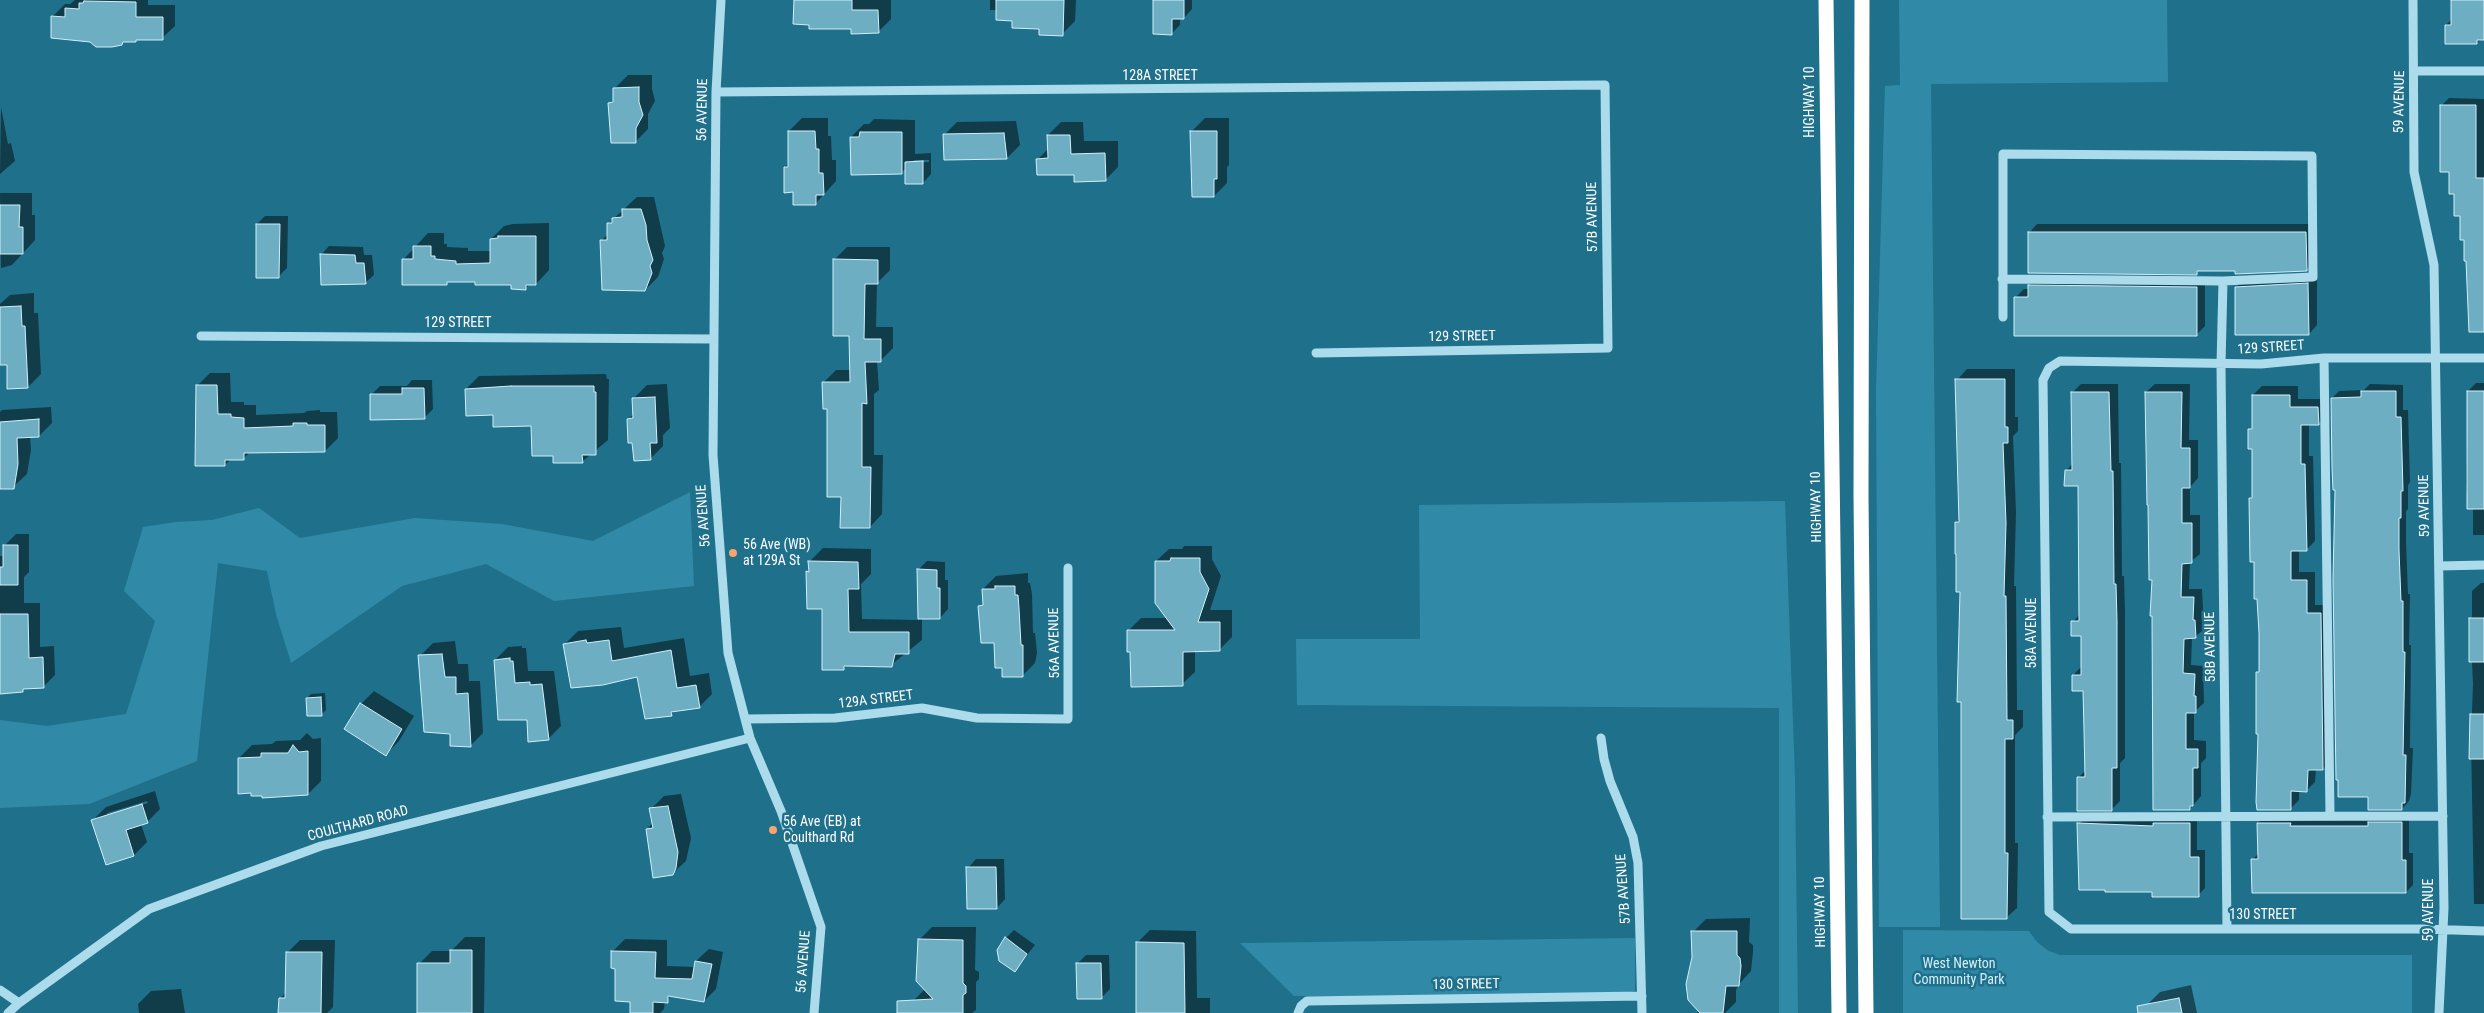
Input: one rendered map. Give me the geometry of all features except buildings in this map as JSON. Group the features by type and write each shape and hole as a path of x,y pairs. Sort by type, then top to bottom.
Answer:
{"highway":[{"name":"HIGHWAY 10","path":"1826,0 1839,1013"},
{"path":"1862,0 1860,495 1866,1013"}],"street":[{"name":"56 AVENUE","path":"721,0 716,92 713,455 728,653 750,738 781,811 821,927 814,1013"},
{"name":"59 AVENUE","path":"2413,0 2414,172 2434,265 2444,930 2439,1013"},
{"path":"2414,71 2484,70"},
{"name":"128A STREET","path":"716,92 1604,85"},
{"name":"57B AVENUE","path":"1604,85 1608,348"},
{"path":"2002,279 2223,280 2313,277 2312,156 2003,154 2002,279 2003,316"},
{"name":"58B AVENUE","path":"2223,280 2221,364 2227,929"},
{"name":"129 STREET","path":"201,336 714,339"},
{"name":"129 STREET","path":"1316,353 1608,348"},
{"path":"2324,358 2330,815"},
{"name":"129 STREET","path":"2060,361 2261,364 2324,358 2484,358"},
{"name":"58A AVENUE","path":"2048,912 2043,380 2050,368 2060,361"},
{"path":"2439,566 2484,565"},
{"name":"56A AVENUE","path":"1068,568 1068,719"},
{"name":"129A STREET","path":"746,719 835,718 922,708 977,718 1068,719"},
{"name":"COULTHARD ROAD","path":"8,1013 19,1003 149,909 322,846 750,738"},
{"name":"57B AVENUE","path":"1602,738 1604,759 1610,781 1633,837 1638,863 1642,1013"},
{"path":"2047,817 2226,815 2443,816"},
{"name":"130 STREET","path":"2048,912 2071,929 2484,931"},
{"path":"0,990 19,1003"},
{"name":"130 STREET","path":"1298,1013 1301,1006 1307,1001 1642,996"}],"green space":[{"path":"1899,0 2167,0 2168,82 1931,84 1940,927 1879,927 1876,392 1885,86 1900,85"},
{"path":"690,492 694,586 554,601 486,564 402,586 291,663 276,614 267,571 218,563 197,761 89,804 0,808 0,720 47,726 126,714 155,621 124,591 143,527 176,522 212,520 259,508 300,538 415,518 502,524 593,541"},
{"path":"1785,501 1795,779 1798,1013 1779,1013 1779,708 1297,705 1296,639 1420,639 1419,505"},
{"name":"West Newton Community Park","path":"1903,930 2029,931 2037,942 2049,951 2060,955 2412,955 2412,1013 1903,1013"},
{"path":"1635,938 1635,991 1613,997 1294,996 1240,943"}],"place":[{"name":"56 Ave (WB) at 129A St","path":"733,553"},
{"name":"56 Ave (EB) at Coulthard Rd","path":"773,830"}]}
